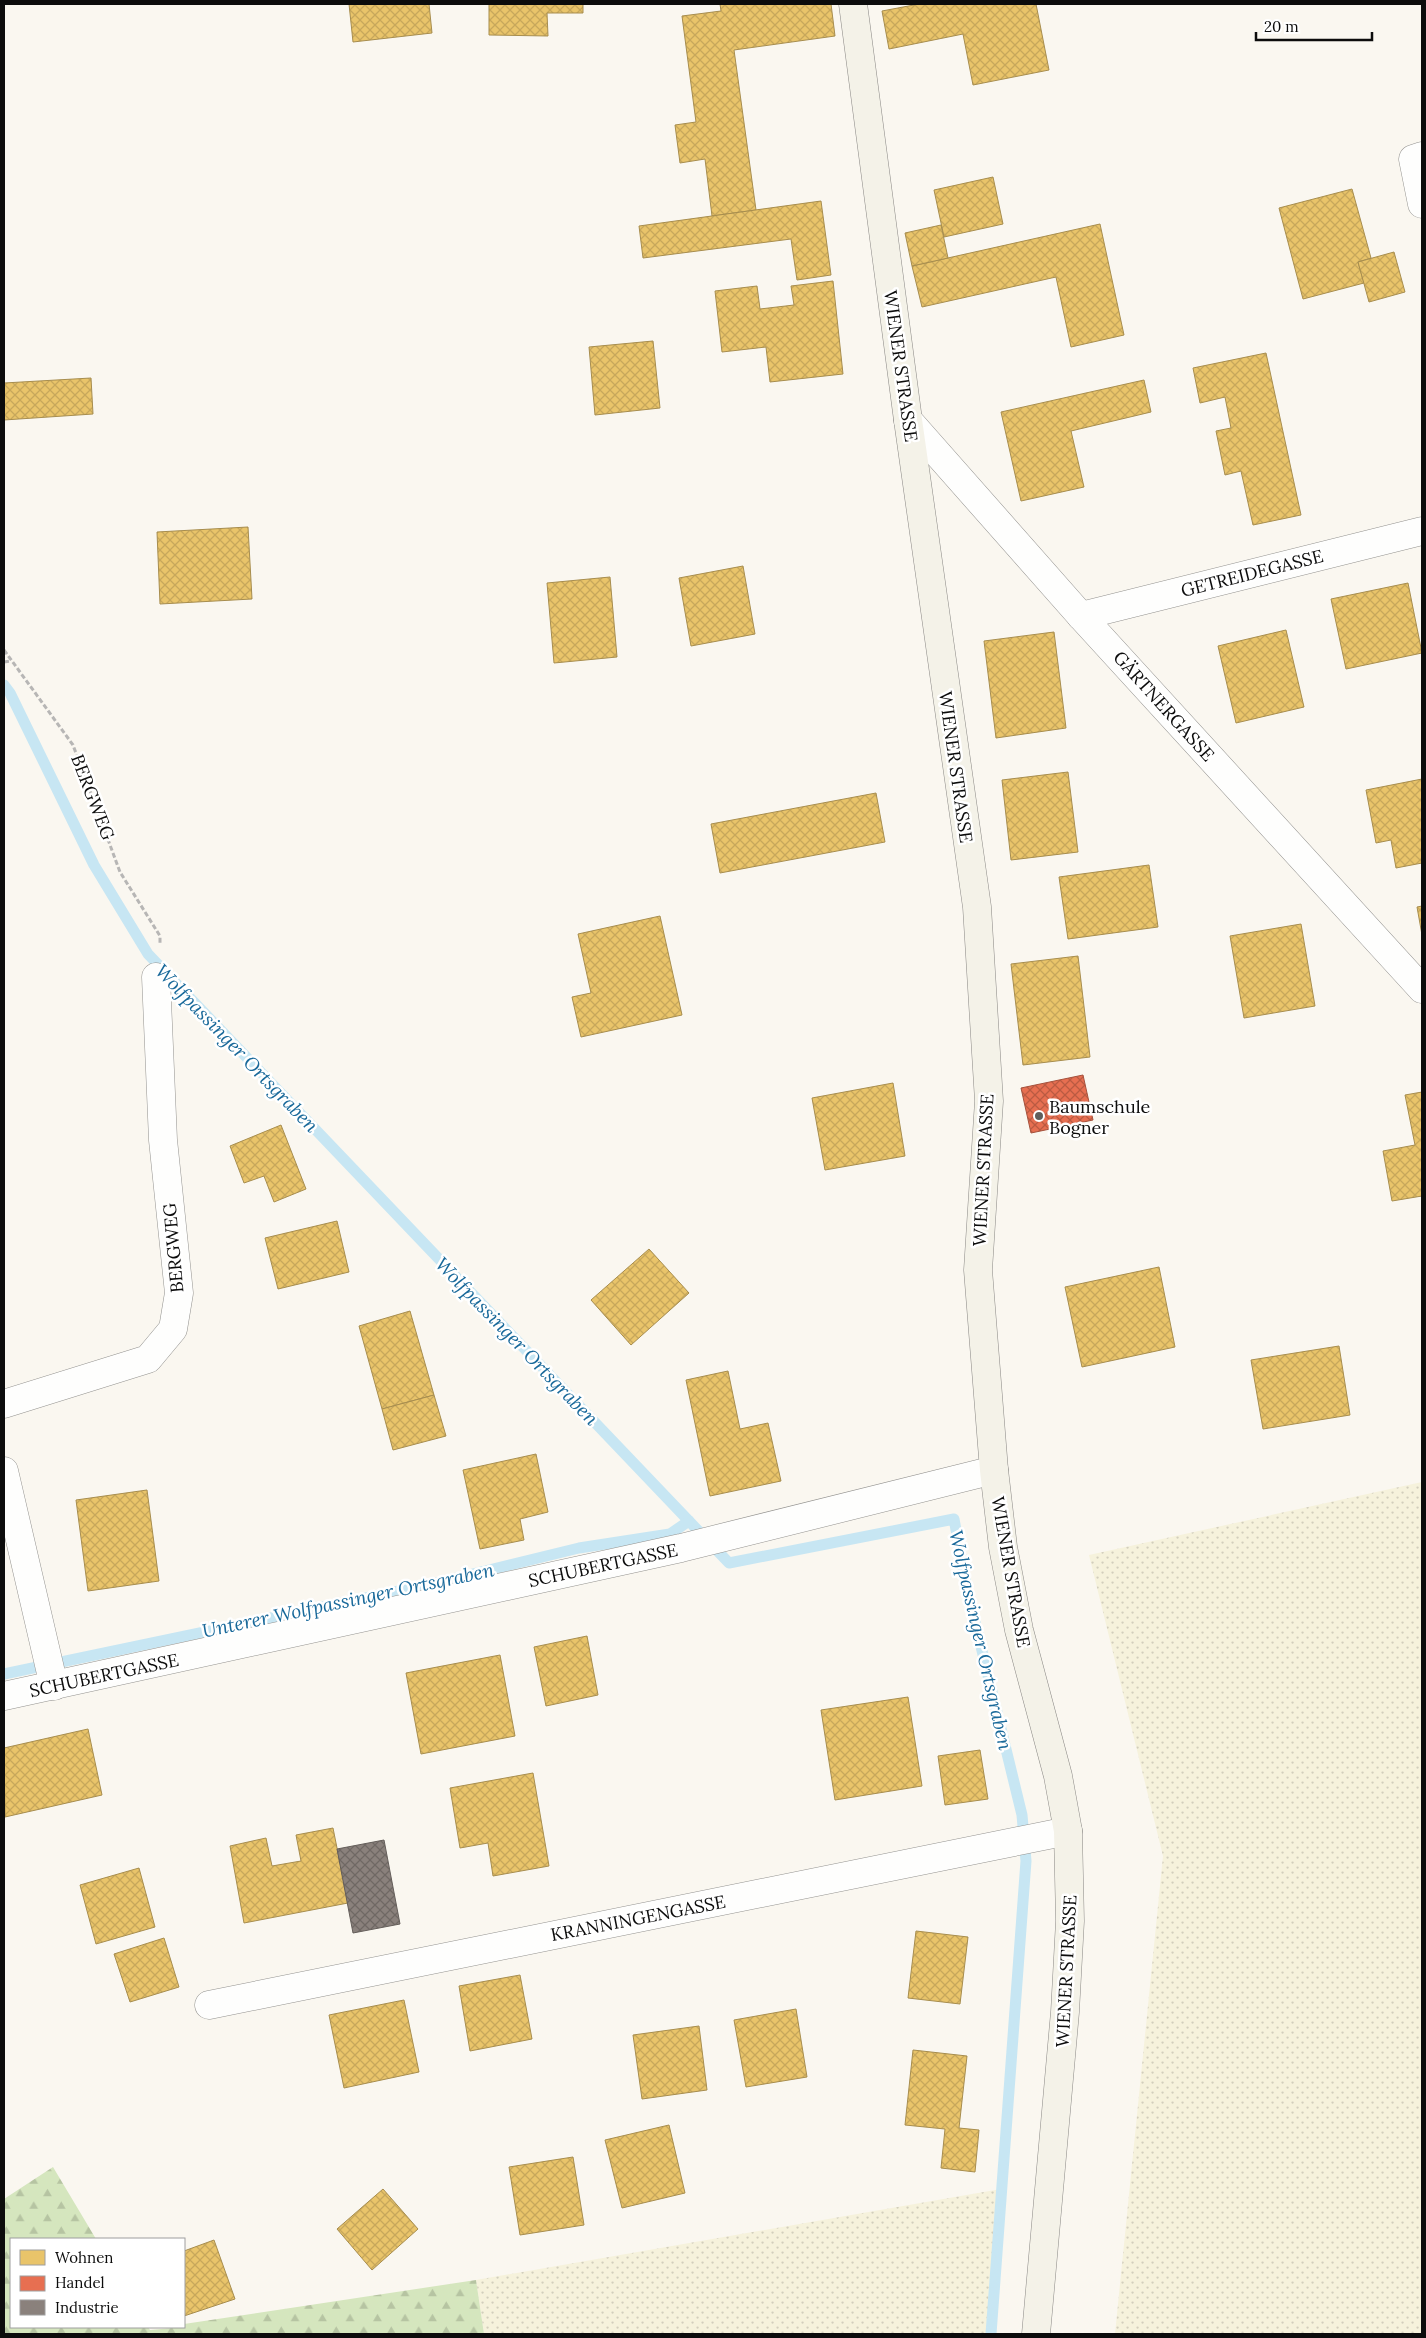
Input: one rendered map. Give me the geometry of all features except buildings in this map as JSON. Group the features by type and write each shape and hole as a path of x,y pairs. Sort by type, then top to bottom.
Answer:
{"main road":[{"name":"WIENER STRASSE","path":"853,4 908,420 977,907 988,1101 978,1270 994,1470 1003,1547 1018,1630 1058,1776 1068,1830 1070,1921 1065,2012 1036,2334"}],"street":[{"path":"1422,156 1413,159 1422,204"},
{"name":"GÄRTNERGASSE","path":"908,420 1081,616 1422,990"},
{"name":"GETREIDEGASSE","path":"1081,616 1422,531"},
{"name":"BERGWEG","path":"4,1404 148,1359 173,1329 179,1293 162,1140 158,965"},
{"name":"SCHUBERTGASSE","path":"4,1696 50,1671 681,1548 994,1470"},
{"path":"4,1471 50,1671"},
{"name":"KRANNINGENGASSE","path":"209,2005 1068,1830"}],"path":[{"name":"BERGWEG","path":"4,650 73,745 120,872 160,936 158,965"},
{"path":"4,662 11,661"}],"shaded area":[{"path":"1422,1482 1422,2334 1115,2334 1163,1856 1089,1555"},
{"path":"1001,2189 993,2334 484,2334 476,2280"}],"green space":[{"path":"53,2167 95,2238 10,2238 10,2328 149,2328 150,2330 185,2328 185,2324 476,2280 484,2334 4,2334 4,2199"}],"waterway":[{"name":"Wolfpassinger Ortsgraben","path":"4,685 10,693 94,865 148,954 729,1563 954,1519 967,1589 1022,1815 1026,1861 991,2334"},
{"name":"Unterer Wolfpassinger Ortsgraben","path":"4,1674 432,1584 579,1548 670,1534 689,1521"}],"place":[{"name":"Baumschule Bogner","path":"1039,1116"}]}
